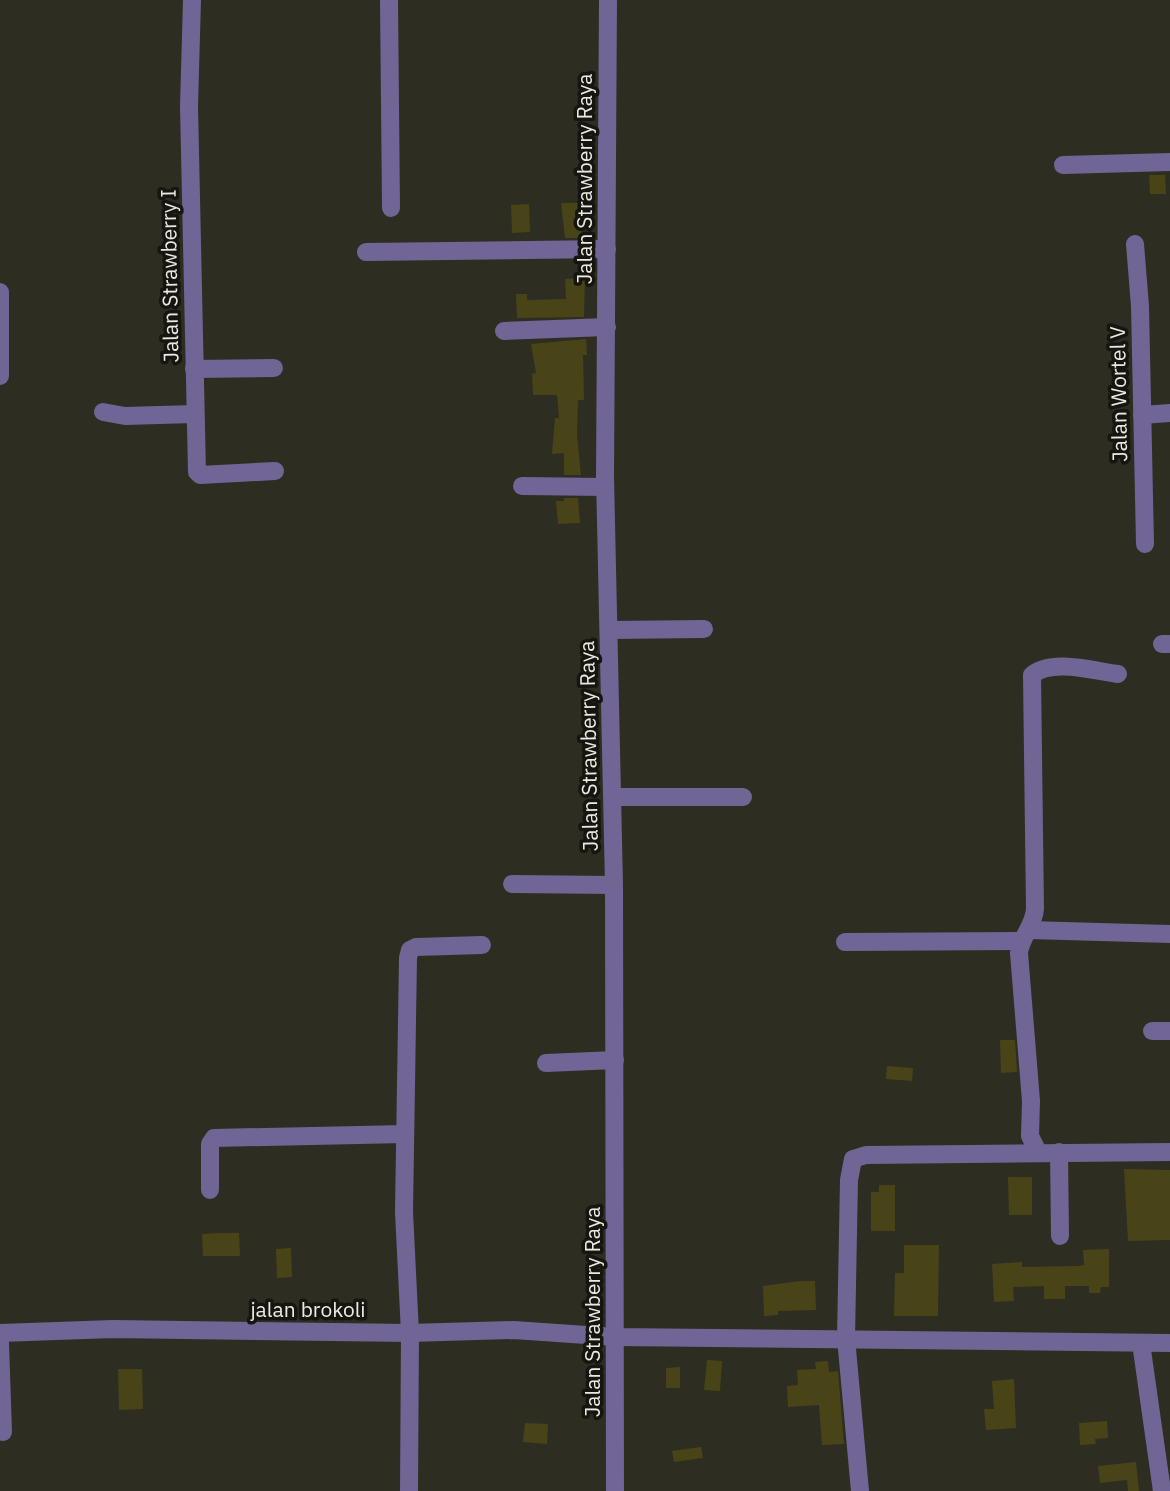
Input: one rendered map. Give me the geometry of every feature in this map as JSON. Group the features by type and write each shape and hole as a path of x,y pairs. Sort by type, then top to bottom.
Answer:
{"street":[{"name":"Jalan Strawberry I","path":"192,0 189,106 195,461 200,475 275,471"},
{"path":"389,0 391,208"},
{"name":"Jalan Strawberry Raya","path":"608,0 605,487 614,885 615,1491"},
{"path":"1063,165 1170,162"},
{"name":"Jalan Wortel V","path":"1135,244 1140,306 1145,544"},
{"path":"366,252 607,249"},
{"path":"0,292 0,376"},
{"path":"504,331 607,327"},
{"path":"194,369 274,368"},
{"path":"103,412 125,416 194,414"},
{"path":"1142,415 1170,413"},
{"path":"522,486 605,487"},
{"path":"609,630 704,629"},
{"path":"1038,1152 1030,1136 1025,936 1035,909 1032,675 1042,668 1118,674"},
{"path":"613,797 743,797"},
{"path":"512,884 614,885"},
{"path":"845,942 1170,934"},
{"path":"409,1491 410,1333 404,1212 410,950 416,947 482,945"},
{"path":"1152,1031 1170,1031"},
{"path":"546,1063 615,1060"},
{"path":"210,1190 211,1144 214,1138 405,1134"},
{"path":"1059,1152 1060,1236"},
{"path":"860,1491 846,1338 849,1180 853,1159 866,1155 1170,1152"},
{"name":"jalan brokoli","path":"0,1333 113,1329 410,1333 514,1330 615,1337 1170,1343"},
{"path":"0,1343 3,1433"},
{"path":"1141,1343 1162,1491"}],"building":[{"path":"1149,175 1165,175 1166,194 1150,194"},
{"path":"561,203 580,203 582,238 565,238"},
{"path":"529,204 530,232 512,233 511,205"},
{"path":"585,278 584,317 517,318 516,294 527,294 527,300 566,299 565,279"},
{"path":"586,339 587,355 583,355 584,400 578,400 577,435 581,475 564,475 564,453 552,454 555,418 559,418 557,395 533,395 532,374 536,373 531,344"},
{"path":"564,498 578,498 580,523 558,524 556,501 564,501"},
{"path":"1000,1040 1015,1040 1017,1072 1001,1073"},
{"path":"887,1066 913,1068 912,1081 886,1079"},
{"path":"1124,1169 1170,1170 1170,1240 1128,1241"},
{"path":"1008,1177 1032,1177 1032,1215 1009,1215"},
{"path":"879,1185 895,1185 895,1231 871,1231 871,1192 879,1192"},
{"path":"239,1233 240,1256 203,1256 202,1234"},
{"path":"904,1245 939,1245 938,1316 894,1316 895,1273 904,1273"},
{"path":"291,1248 292,1277 277,1278 276,1249"},
{"path":"1109,1249 1109,1287 1101,1287 1100,1293 1089,1293 1089,1286 1065,1286 1065,1299 1044,1299 1044,1286 1013,1287 1014,1301 994,1302 992,1264 1022,1262 1022,1267 1078,1266 1084,1265 1083,1250"},
{"path":"815,1281 816,1310 778,1311 778,1315 764,1316 763,1286"},
{"path":"707,1360 722,1361 720,1391 704,1390"},
{"path":"828,1361 829,1372 838,1371 844,1444 822,1445 819,1405 788,1407 787,1386 798,1385 797,1370 816,1369 815,1362"},
{"path":"680,1367 680,1388 666,1388 666,1368"},
{"path":"118,1369 142,1369 143,1409 119,1410"},
{"path":"1014,1379 1016,1428 986,1430 984,1409 994,1409 992,1381"},
{"path":"1107,1421 1108,1438 1095,1439 1096,1444 1080,1445 1079,1423"},
{"path":"525,1423 548,1424 547,1444 523,1442"},
{"path":"701,1447 703,1458 674,1462 672,1451"},
{"path":"1136,1462 1139,1491 1128,1491 1127,1480 1100,1483 1098,1466"}]}
